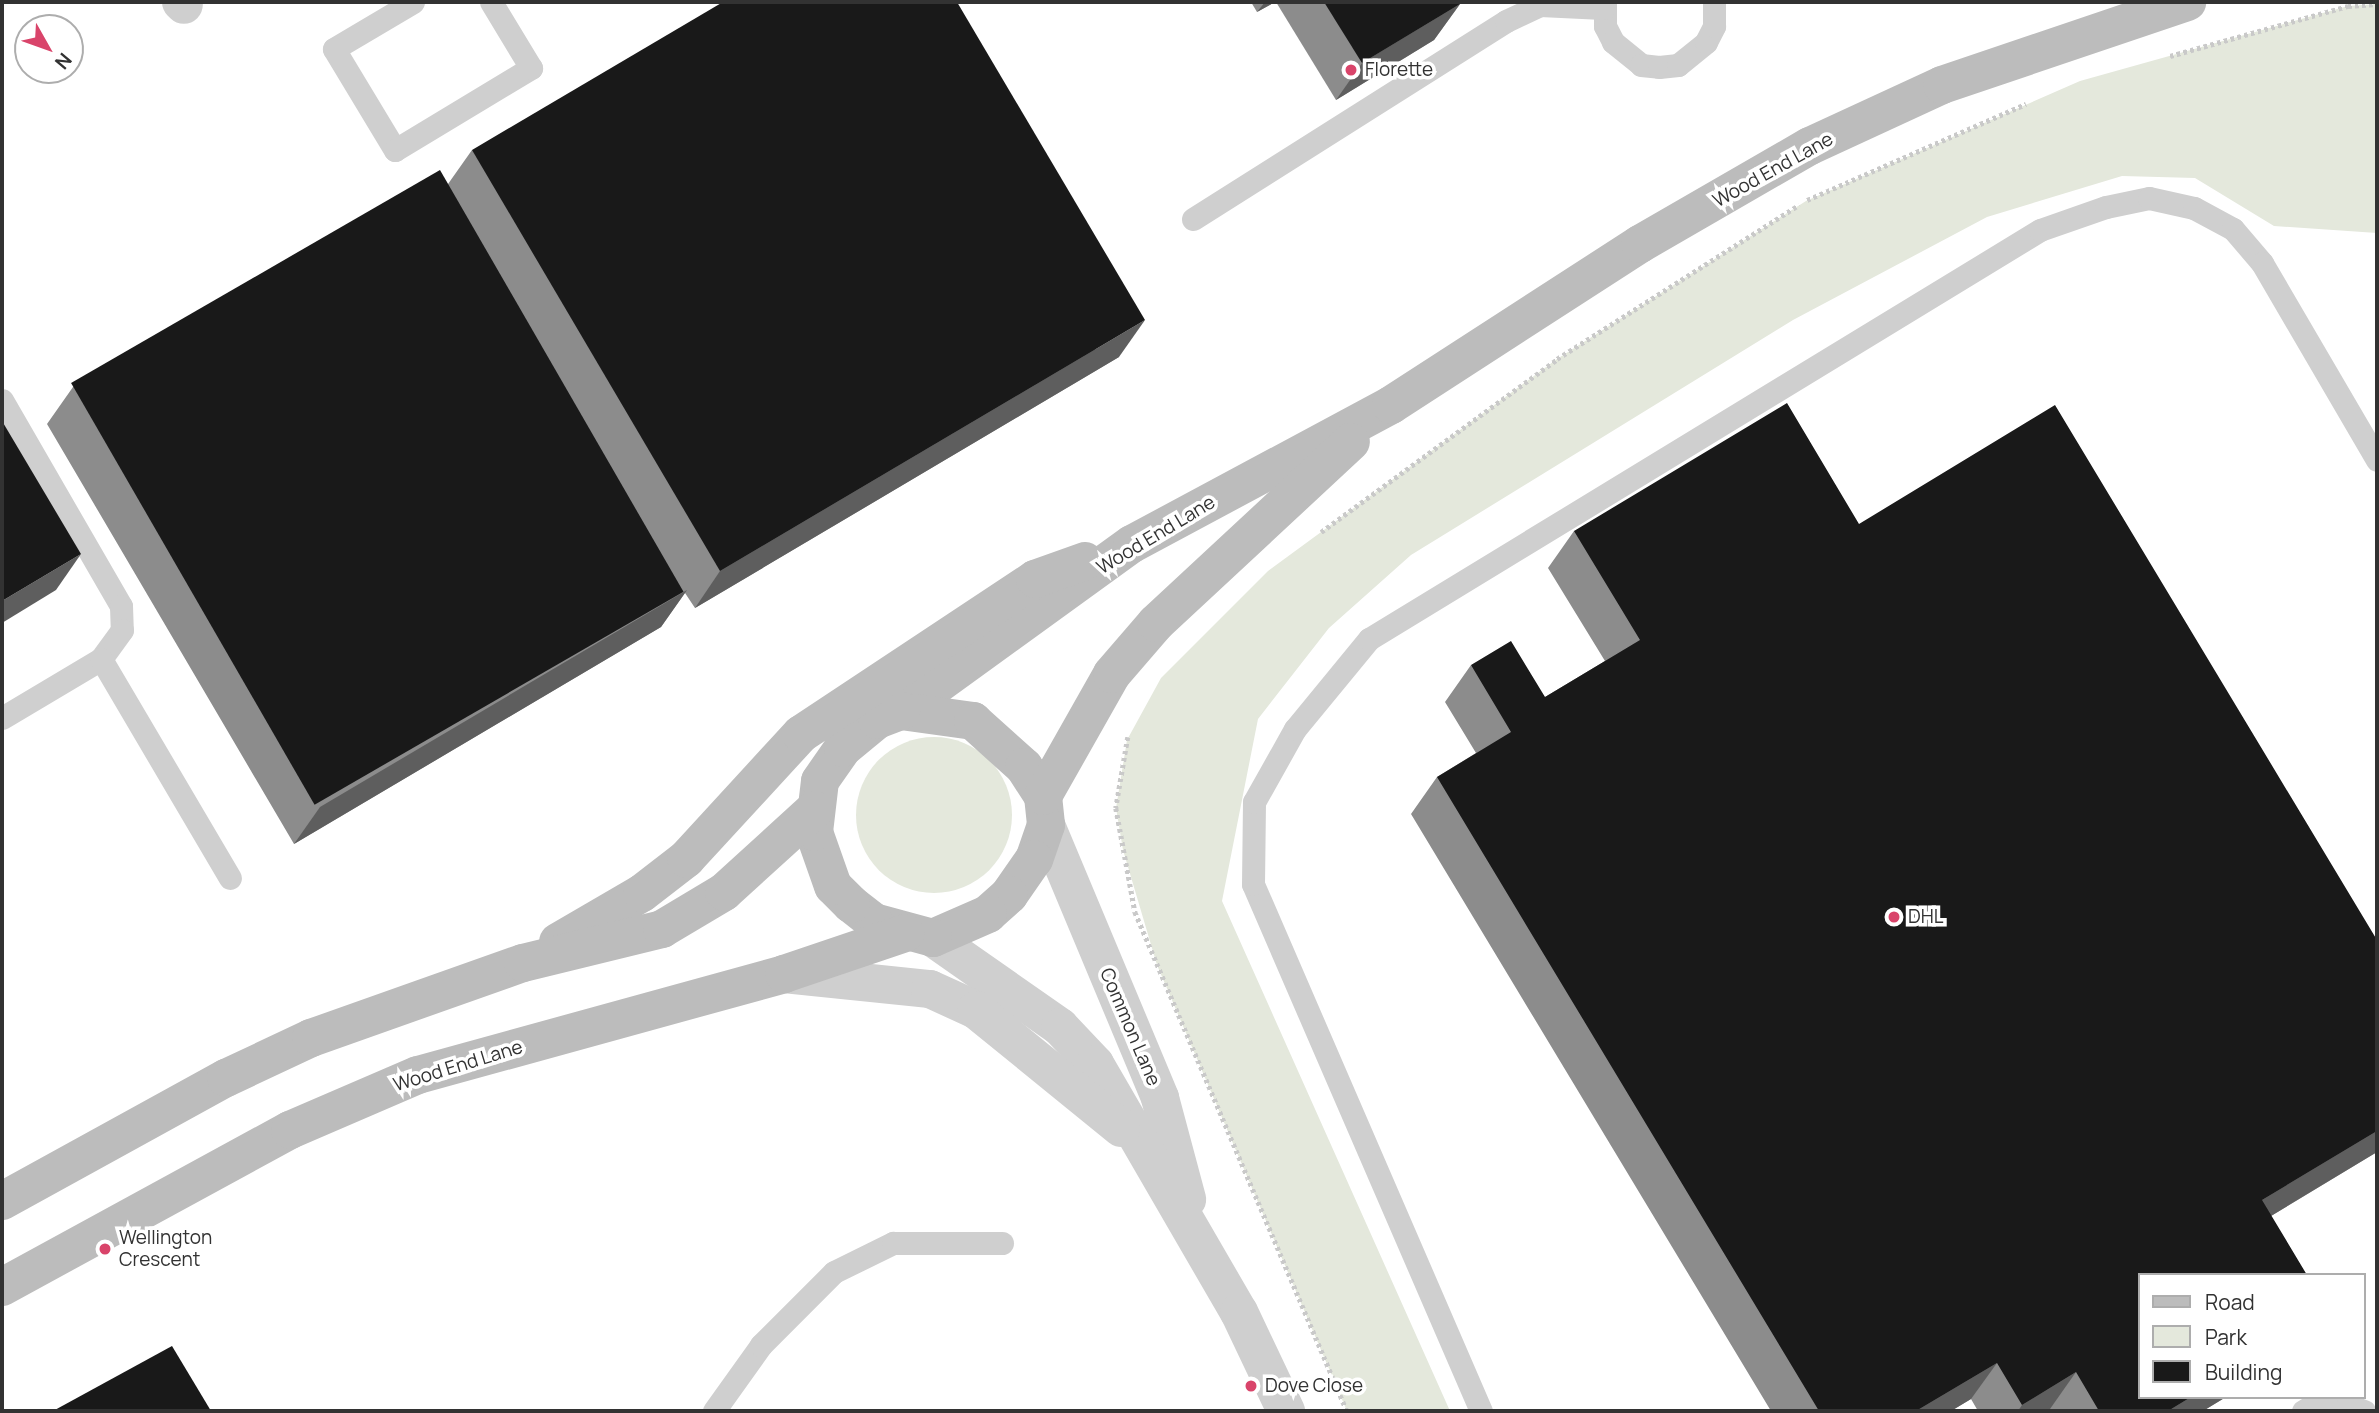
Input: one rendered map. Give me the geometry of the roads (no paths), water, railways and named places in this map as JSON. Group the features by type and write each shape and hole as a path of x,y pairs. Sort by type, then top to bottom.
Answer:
{"street":[{"name":"Wood End Lane","path":"901,711 1132,544 1391,405 1640,244 1810,146 1942,85 2187,2"},
{"name":"Wood End Lane","path":"1044,811 1112,674 1156,623 1391,405"},
{"path":"523,963 642,893 687,859 801,734 847,702 1035,579 1132,544"},
{"path":"901,711 973,721 1024,766 1044,811 1034,859 1009,895 988,914 919,936 874,922 832,886 820,860 814,810 820,781 843,748 877,720 901,711"},
{"path":"2,1201 226,1079 311,1038 523,963 662,929 724,892 814,810"},
{"name":"Common Lane","path":"1044,811 1160,1098 1196,1235"},
{"name":"Wood End Lane","path":"2,1287 289,1130 418,1075 919,936"},
{"name":"Common Lane","path":"919,936 1060,1027 1095,1064 1136,1141 1196,1235 1286,1411"},
{"path":"784,974 930,989 976,1010 1136,1141"}],"lane":[{"path":"413,2 334,49 395,150 531,68 491,2"},
{"path":"1193,219 1506,21 1540,5 1604,5 1609,34 1625,56 1659,67 1678,65 1706,43 1714,26 1714,2"},
{"path":"1481,1411 1254,884 1254,802 1295,729 1369,639 2040,230 2106,207 2149,198 2193,208 2233,229 2262,263 2377,460"},
{"path":"2,400 121,606 122,630 101,659 2,718"},
{"path":"101,659 230,878"},
{"path":"714,1411 761,1345 834,1272 893,1243 1002,1243"},
{"path":"2303,1411 2324,1399"},
{"path":"2332,1399 2364,1411"}],"place":[{"name":"Florette","path":"1351,70"},
{"name":"DHL","path":"1894,917"},
{"name":"Wellington Crescent","path":"105,1249"},
{"name":"Dove Close","path":"1251,1386"}]}
